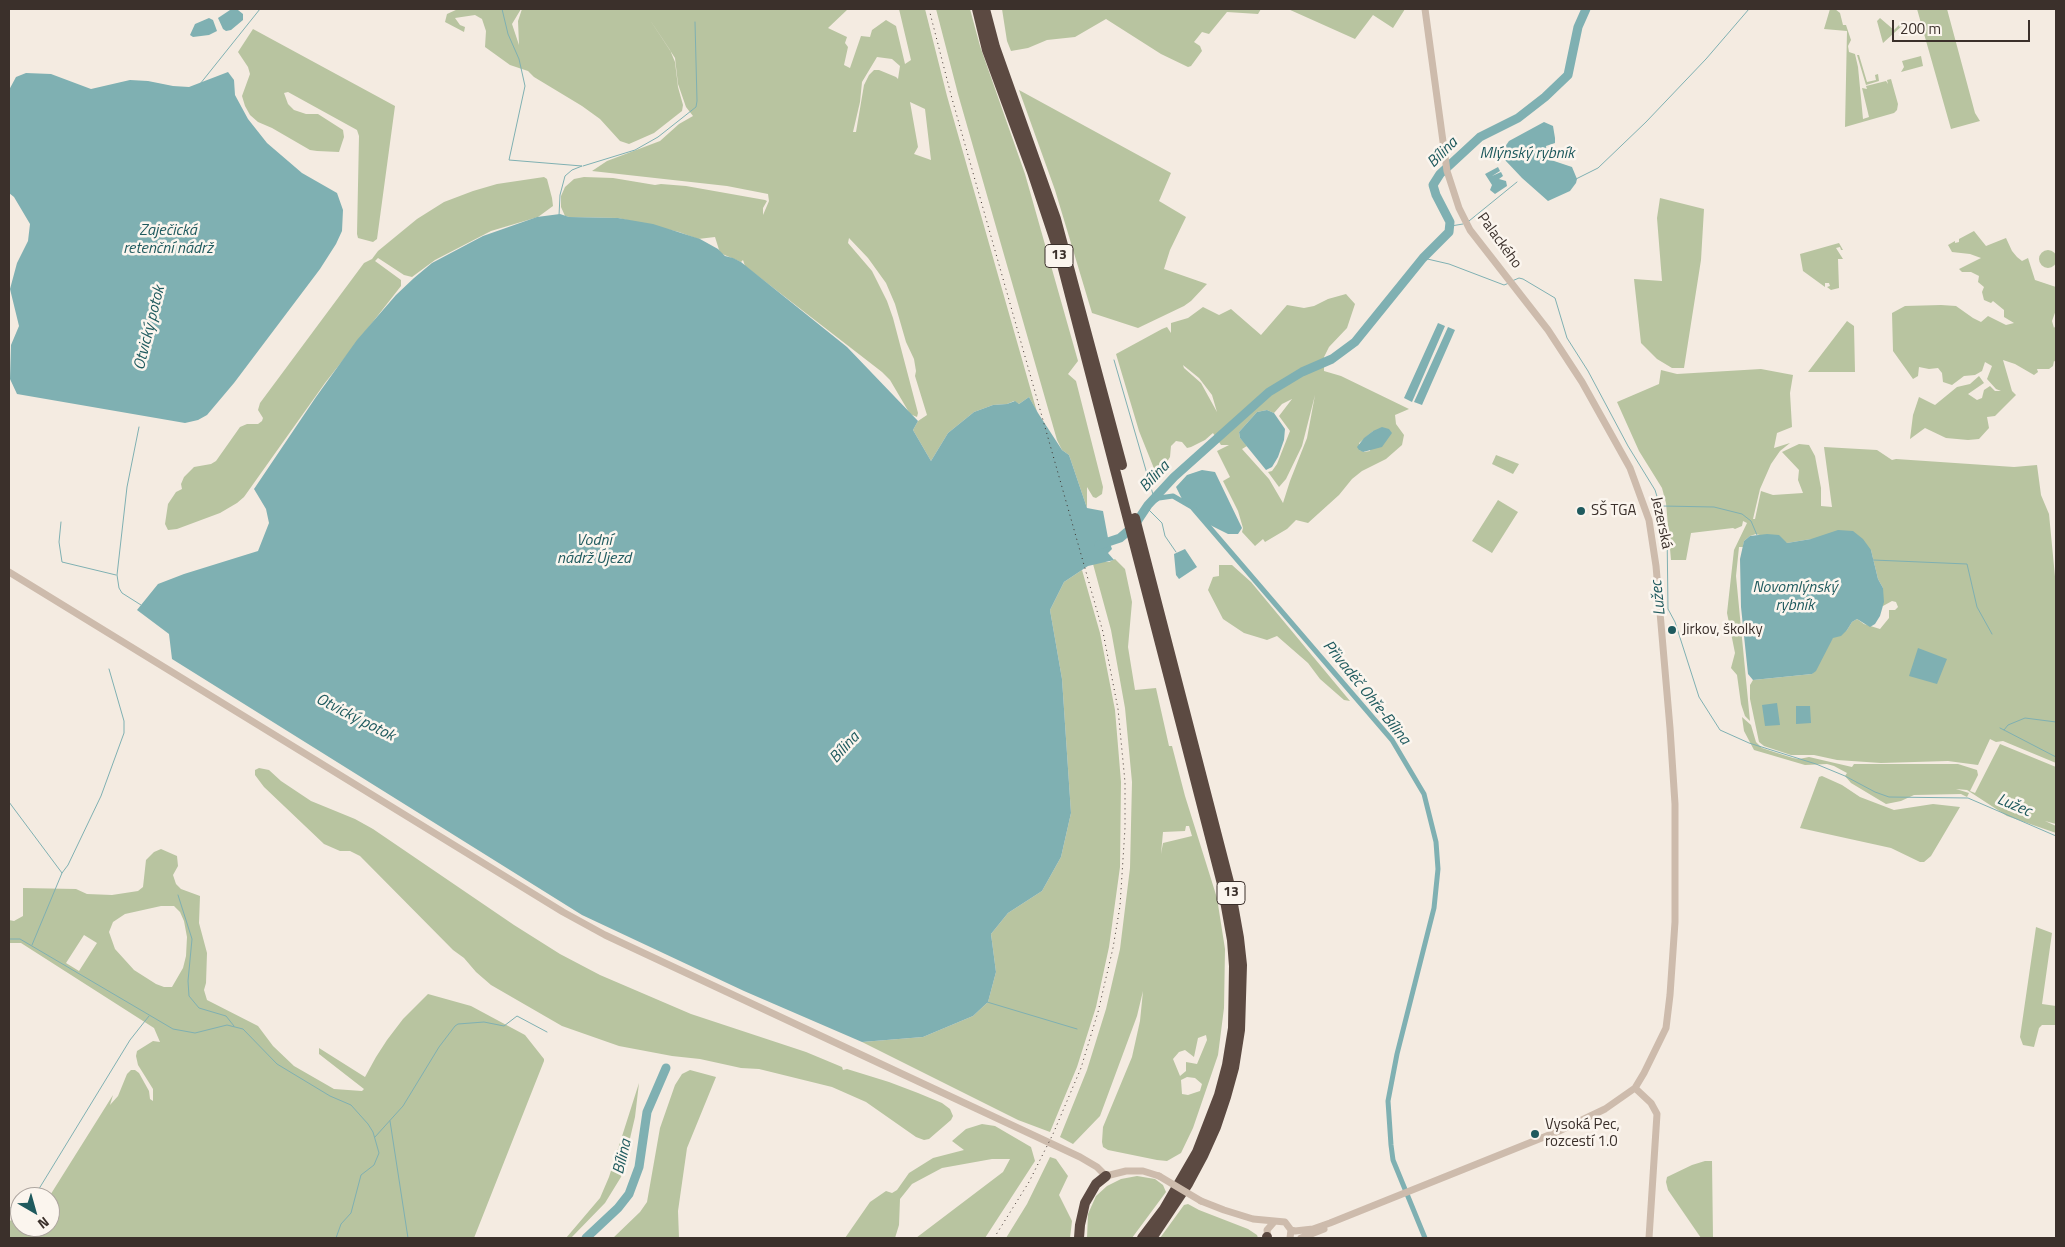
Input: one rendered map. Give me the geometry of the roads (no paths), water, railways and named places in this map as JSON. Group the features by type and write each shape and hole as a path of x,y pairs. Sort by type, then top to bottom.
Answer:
{"highway":[{"name":"13","path":"977,9 987,50 1032,172 1058,254 1126,507 1222,884 1232,940 1234,974 1233,1028 1227,1065 1209,1124 1183,1178 1142,1238"},
{"name":"13","path":"985,9 995,47 1056,219 1130,495 1229,882 1239,938 1242,993 1240,1030 1234,1068 1216,1127 1188,1184 1152,1238"},
{"path":"1079,1238 1085,1203 1096,1184 1106,1176"}],"street":[{"name":"Palackého","path":"1425,9 1446,171 1454,195 1466,222 1548,330 1582,382"},
{"name":"Jezerská","path":"1582,382 1630,468 1649,520 1658,590 1670,728 1675,804 1676,922 1666,1028 1635,1088"},
{"path":"9,572 571,917 652,958 1080,1157 1097,1167 1106,1176 1126,1171 1143,1171 1159,1176 1201,1200 1264,1225 1267,1236"},
{"path":"1291,1230 1313,1229 1574,1124 1605,1109 1635,1088 1651,1103 1657,1114 1649,1238"},
{"path":"1301,1238 1367,1208"},
{"path":"1252,1219 1285,1222 1291,1230 1290,1238"},
{"path":"1267,1236 1274,1222"}],"water":[{"path":"230,10 238,10 243,14 243,20 231,30 226,31 223,29 218,18"},
{"path":"209,18 213,20 217,31 209,35 193,37 190,35 195,24"},
{"name":"Zaječická retenční nádrž","path":"228,72 234,80 235,95 248,119 267,143 302,173 337,193 343,210 342,231 320,269 234,383 207,415 198,420 185,423 17,394 10,379 11,345 19,326 10,289 17,263 28,241 30,224 14,197 9,193 9,90 16,77 26,73 51,74 91,89 130,80 189,87"},
{"name":"Mlýnský rybník","path":"1544,122 1553,126 1555,138 1555,143 1546,146 1547,154 1551,160 1572,167 1577,179 1570,191 1548,201 1505,160 1502,151 1509,141"},
{"path":"1498,167 1500,171 1492,176 1501,172 1503,176 1499,179 1506,181 1507,186 1495,194 1490,190 1492,185 1485,174"},
{"name":"Vodní nádrž Újezd","path":"560,214 569,217 618,218 653,224 700,239 718,249 725,256 741,262 847,347 918,421 913,430 931,461 948,433 974,412 993,405 1007,404 1015,401 1019,404 1029,397 1062,450 1069,455 1087,508 1103,511 1112,549 1108,553 1114,560 1088,566 1064,582 1050,610 1062,679 1071,813 1061,857 1042,891 1008,913 991,934 996,972 988,1002 973,1016 923,1037 862,1042 744,991 582,915 172,659 169,634 137,610 158,584 258,551 269,523 266,509 254,489 357,340 396,295 414,278 432,263 483,236 537,217"},
{"path":"1438,323 1445,326 1412,402 1404,398"},
{"path":"1448,327 1455,330 1422,405 1414,402"},
{"path":"1267,410 1274,413 1285,429 1284,440 1278,457 1272,467 1266,470 1240,438 1239,432 1257,412"},
{"path":"1382,427 1389,429 1392,433 1382,447 1363,452 1359,450 1357,447 1364,438"},
{"path":"1202,470 1215,472 1242,528 1238,534 1228,534 1206,523 1192,507 1183,501 1176,487 1187,475"},
{"name":"Novomlýnský rybník","path":"1838,530 1853,531 1863,539 1871,550 1878,579 1883,588 1884,602 1880,616 1875,624 1870,627 1857,619 1852,622 1841,636 1833,638 1816,671 1812,674 1753,680 1748,674 1741,607 1740,559 1744,541 1750,536 1767,534 1779,535 1787,543 1811,539"},
{"path":"1185,549 1197,567 1179,579 1176,575 1174,554"},
{"path":"1918,648 1947,659 1937,684 1909,676"},
{"path":"1777,703 1780,725 1765,726 1762,705"},
{"path":"1796,706 1810,706 1811,723 1796,724"}],"waterway":[{"path":"200,84 260,9"},
{"path":"502,9 508,34 519,59 525,86 509,160 582,166 572,170 565,176 560,195 559,216"},
{"name":"Bílina","path":"1099,545 1120,538 1134,526 1148,505 1174,477 1269,392 1302,372 1332,359 1355,342 1423,258 1449,232 1450,222 1433,185 1440,174 1480,137 1518,118 1545,97 1568,75 1578,27 1586,9"},
{"path":"1576,179 1598,168 1646,122 1706,59 1749,9"},
{"path":"583,166 635,150 658,137 696,107 695,22"},
{"path":"1469,221 1517,182"},
{"path":"1451,226 1463,224"},
{"name":"Lužec","path":"1423,258 1449,264 1504,285 1509,283"},
{"name":"Lužec","path":"1512,281 1519,278 1523,279 1555,298 1567,338 1588,371 1628,446 1655,490 1667,529 1668,609 1675,622 1699,697 1720,730 1749,743 1816,764 1889,797 1968,798 2056,836"},
{"path":"1114,360 1154,498"},
{"name":"Otvický potok","path":"139,427 127,487 117,575 119,588 122,593 141,605"},
{"name":"Přivaděč Ohře-Bílina","path":"1148,505 1159,498 1173,496 1192,507 1392,740 1424,794 1436,842 1438,869 1434,908 1397,1054 1388,1101 1393,1160 1425,1238"},
{"path":"1662,506 1714,507 1742,514 1751,521 1757,535"},
{"path":"1146,507 1162,523 1165,536 1176,552"},
{"path":"61,522 59,542 62,562 116,575"},
{"path":"1873,560 1967,564 1977,607 1992,634"},
{"path":"62,873 68,865 101,796 124,733 124,721 109,669"},
{"path":"2000,728 2004,730 2008,725 2025,718 2056,722"},
{"path":"2004,730 2056,757"},
{"path":"9,802 62,873 32,945"},
{"path":"178,895 192,939 188,981 189,996 199,1008 226,1016 234,1026"},
{"path":"9,939 20,939 173,1029 195,1033 227,1025 243,1029 277,1064 330,1096 351,1105 373,1132 379,1153 374,1165 361,1175 351,1213 341,1224 336,1238"},
{"path":"987,1002 1077,1029"},
{"path":"40,1187 130,1040 149,1016"},
{"path":"375,1137 403,1106 439,1047 458,1024 484,1022 504,1026 517,1016 547,1032"},
{"name":"Bílina","path":"586,1238 618,1208 629,1194 639,1167 647,1112 666,1068"},
{"path":"390,1121 408,1238"},
{"path":"310,1238 315,1238"}],"railway":[{"path":"929,9 951,95 1103,632 1118,709 1125,782 1125,828 1120,906 1113,948 1098,1012 1081,1068 1053,1134 1029,1182 994,1238"}],"place":[{"name":"SŠ TGA","path":"1581,511"},
{"name":"Jirkov, školky","path":"1672,630"},
{"name":"Vysoká Pec, rozcestí 1.0","path":"1535,1134"}]}
